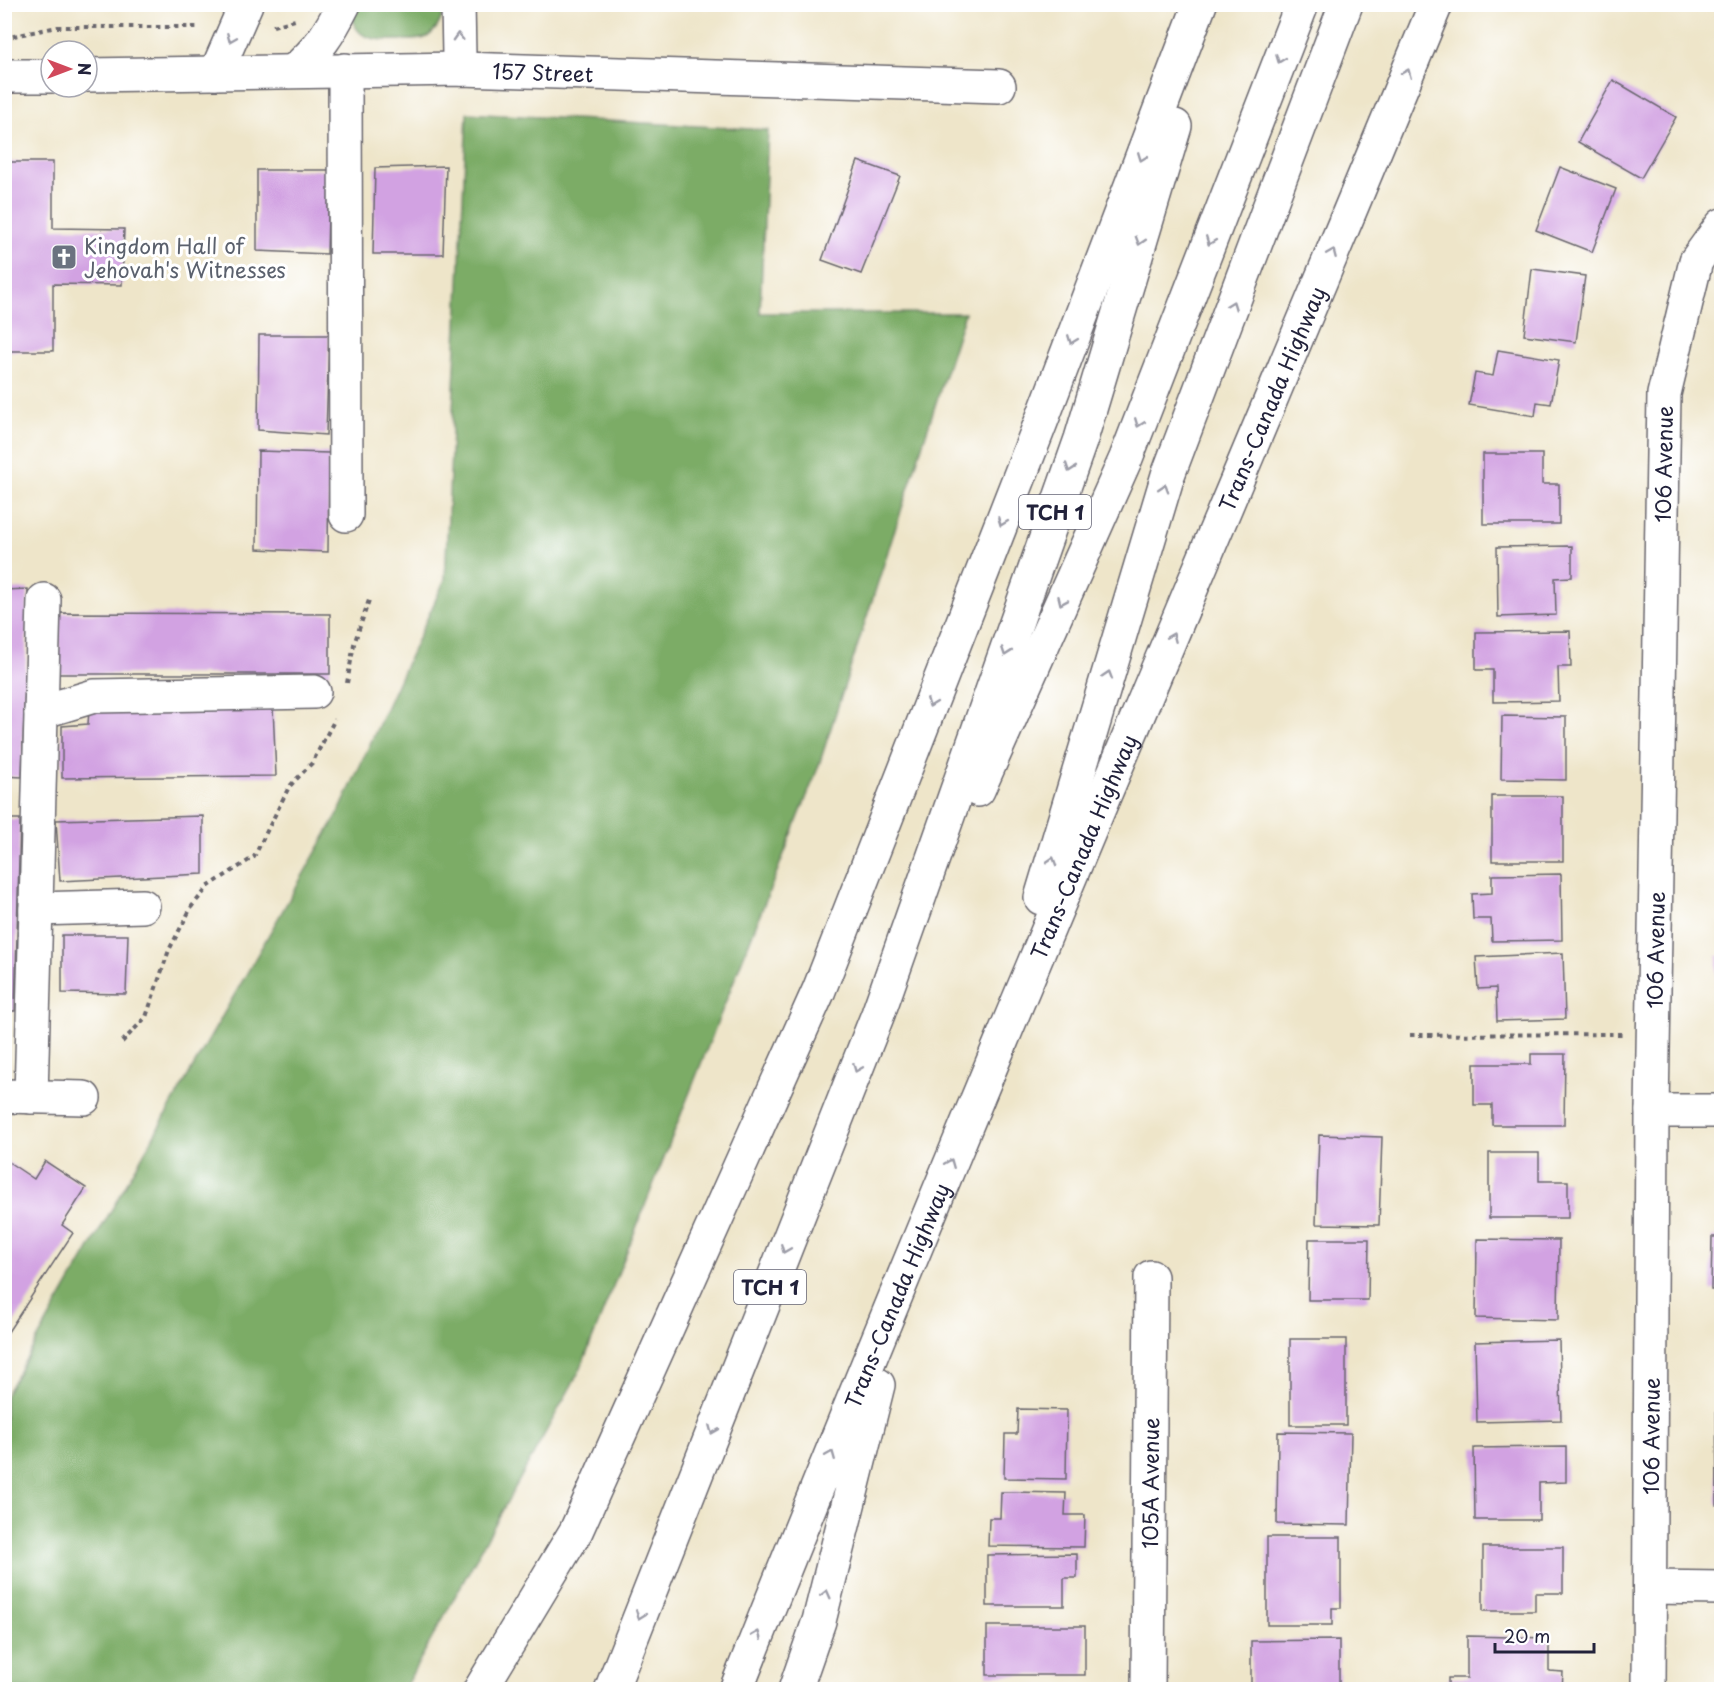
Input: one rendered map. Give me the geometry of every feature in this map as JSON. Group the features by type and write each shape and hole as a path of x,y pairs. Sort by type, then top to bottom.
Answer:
{"main road":[{"path":"294,71 328,36 344,4"},
{"path":"458,4 461,69"},
{"path":"480,1689 576,1531 819,990 1041,422 1200,4"},
{"name":"TCH 1","path":"611,1689 878,1014 1081,439 1212,4"},
{"path":"878,1014 1126,458 1302,4"},
{"path":"993,1058 1168,475 1346,4"},
{"name":"Trans-Canada Highway","path":"736,1689 993,1058 1436,4"},
{"path":"216,73 241,16"},
{"name":"157 Street","path":"99,75 461,69 999,86"},
{"path":"345,70 346,515"},
{"path":"4,76 39,75"},
{"name":"106 Avenue","path":"1649,1689 1652,1111 1664,394 1696,261 1722,225"},
{"path":"44,600 36,909 18,1097 84,1098"},
{"path":"41,712 94,696 314,692"},
{"path":"36,909 143,906"},
{"path":"1652,1111 1722,1111"},
{"path":"795,1689 819,1621 905,1276"},
{"name":"105A Avenue","path":"1148,1689 1150,1277"},
{"path":"1650,1587 1722,1588"}],"path":[{"path":"4,38 57,27 241,16 278,26 291,23 300,17"},
{"path":"346,692 354,644 369,600"},
{"path":"122,1042 146,1017 169,950 192,906 209,885 254,857 285,792 318,754 337,715"},
{"path":"1410,1035 1653,1034"}],"green space":[{"path":"354,5 445,5 439,23 427,37 417,40 380,40 364,36 359,31 353,16"},
{"path":"467,113 768,130 760,313 965,313 818,768 580,1370 404,1689 5,1689 5,1396 339,812 445,579"}],"building":[{"path":"1613,80 1676,117 1641,178 1578,142"},
{"path":"858,161 900,176 861,274 822,260"},
{"name":"Kingdom Hall of Jehovah's Witnesses","path":"4,162 53,162 53,228 124,229 122,285 53,284 53,351 4,351"},
{"path":"446,166 443,254 373,254 375,168"},
{"path":"1560,167 1616,189 1592,252 1536,230"},
{"path":"257,170 329,170 327,254 257,251"},
{"path":"1532,269 1585,276 1576,342 1524,335"},
{"path":"259,335 329,335 326,435 258,430"},
{"path":"1498,350 1559,360 1551,404 1537,402 1535,416 1469,405 1475,373 1493,376"},
{"path":"258,451 329,453 328,552 257,549"},
{"path":"1483,454 1542,454 1542,484 1559,484 1559,524 1483,524"},
{"path":"1572,546 1572,577 1555,578 1556,615 1498,617 1497,547"},
{"path":"28,589 22,777 4,776 4,590"},
{"path":"60,613 330,614 330,674 58,674"},
{"path":"1570,631 1571,667 1558,667 1559,701 1493,702 1493,670 1476,670 1476,632"},
{"path":"273,707 276,776 62,778 62,726 88,724 89,711"},
{"path":"1502,716 1566,717 1566,780 1501,779"},
{"path":"1492,796 1563,796 1563,861 1492,861"},
{"path":"203,816 203,874 60,881 56,820"},
{"path":"4,819 20,819 15,1011 4,1011"},
{"path":"1561,874 1562,940 1492,941 1491,919 1473,919 1472,894 1492,893 1492,875"},
{"path":"62,935 128,935 126,994 62,993"},
{"path":"1563,953 1565,1019 1497,1021 1496,988 1478,989 1476,957"},
{"path":"1717,956 1722,956 1722,1027 1716,1027"},
{"path":"1531,1054 1565,1054 1564,1125 1492,1125 1492,1105 1474,1105 1474,1064 1531,1064"},
{"path":"1319,1135 1382,1137 1379,1225 1316,1224"},
{"path":"1489,1153 1539,1153 1539,1181 1568,1181 1568,1218 1489,1218"},
{"path":"4,1159 34,1179 45,1161 86,1188 62,1225 73,1233 4,1338"},
{"path":"1712,1237 1722,1237 1722,1290 1711,1290"},
{"path":"1309,1239 1369,1239 1368,1300 1308,1300"},
{"path":"1477,1239 1559,1240 1558,1320 1476,1318"},
{"path":"1290,1339 1346,1339 1346,1425 1290,1425"},
{"path":"1559,1340 1561,1420 1477,1422 1475,1342"},
{"path":"1722,1389 1722,1504 1717,1505 1716,1390"},
{"path":"1018,1409 1067,1410 1066,1479 1004,1478 1005,1434 1017,1434"},
{"path":"1278,1432 1351,1433 1349,1525 1277,1524"},
{"path":"1566,1447 1566,1482 1539,1483 1539,1520 1475,1520 1474,1448"},
{"path":"1001,1492 1066,1493 1065,1515 1085,1515 1084,1547 988,1546 989,1518 1000,1518"},
{"path":"1267,1537 1341,1537 1341,1608 1332,1608 1332,1625 1267,1625"},
{"path":"1483,1547 1563,1547 1563,1593 1535,1593 1535,1611 1483,1611"},
{"path":"1077,1554 1077,1578 1064,1578 1064,1606 987,1606 987,1555"},
{"path":"987,1626 1085,1626 1085,1675 987,1675"},
{"path":"1467,1636 1549,1638 1549,1671 1563,1672 1562,1690 1448,1690 1448,1678 1467,1678"},
{"path":"1339,1640 1339,1690 1251,1690 1251,1641"},
{"path":"985,1686 1080,1687 1080,1690 985,1690"}],"place":[{"name":"Kingdom Hall of Jehovah's Witnesses","path":"64,257"}]}
